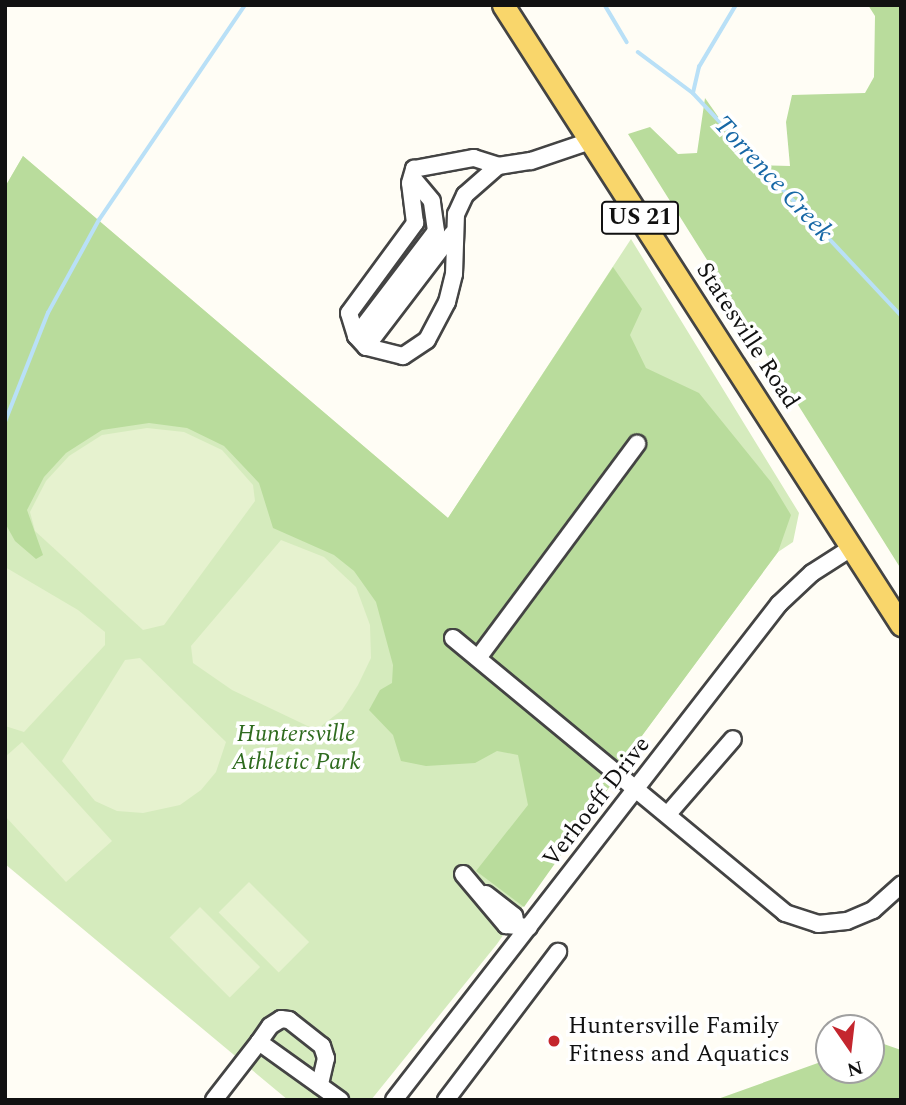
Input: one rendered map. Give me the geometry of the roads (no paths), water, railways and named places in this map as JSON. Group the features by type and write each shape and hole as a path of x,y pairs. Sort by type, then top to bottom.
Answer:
{"main road":[{"name":"Statesville Road","path":"503,5 901,625"}],"street":[{"path":"413,173 474,158 498,166 555,155 590,141"},
{"path":"413,173 415,223 349,313 361,341 403,356 427,340 452,283 453,234 466,195 498,166"},
{"path":"361,341 436,232 432,201 413,173"},
{"path":"361,341 453,234"},
{"path":"478,658 638,444"},
{"name":"Verhoeff Drive","path":"394,1100 522,925 636,789 779,604 811,573 852,548"},
{"path":"453,638 785,913 807,922 829,924 861,916 901,885"},
{"path":"668,814 733,739"},
{"path":"463,874 506,925 522,925"},
{"path":"446,1100 558,952"},
{"path":"215,1100 270,1026 281,1019 289,1020 322,1046 326,1058 320,1085"},
{"path":"259,1042 340,1100"}],"waterway":[{"path":"5,422 48,313 99,220 245,5"},
{"name":"Torrence Creek","path":"605,5 627,42"},
{"path":"693,93 699,67 736,5"},
{"name":"Torrence Creek","path":"638,52 693,93 901,315"}],"place":[{"name":"Huntersville Family Fitness and Aquatics","path":"554,1041"}],"park label":[{"name":"Huntersville Athletic Park","path":"296,749"}]}
